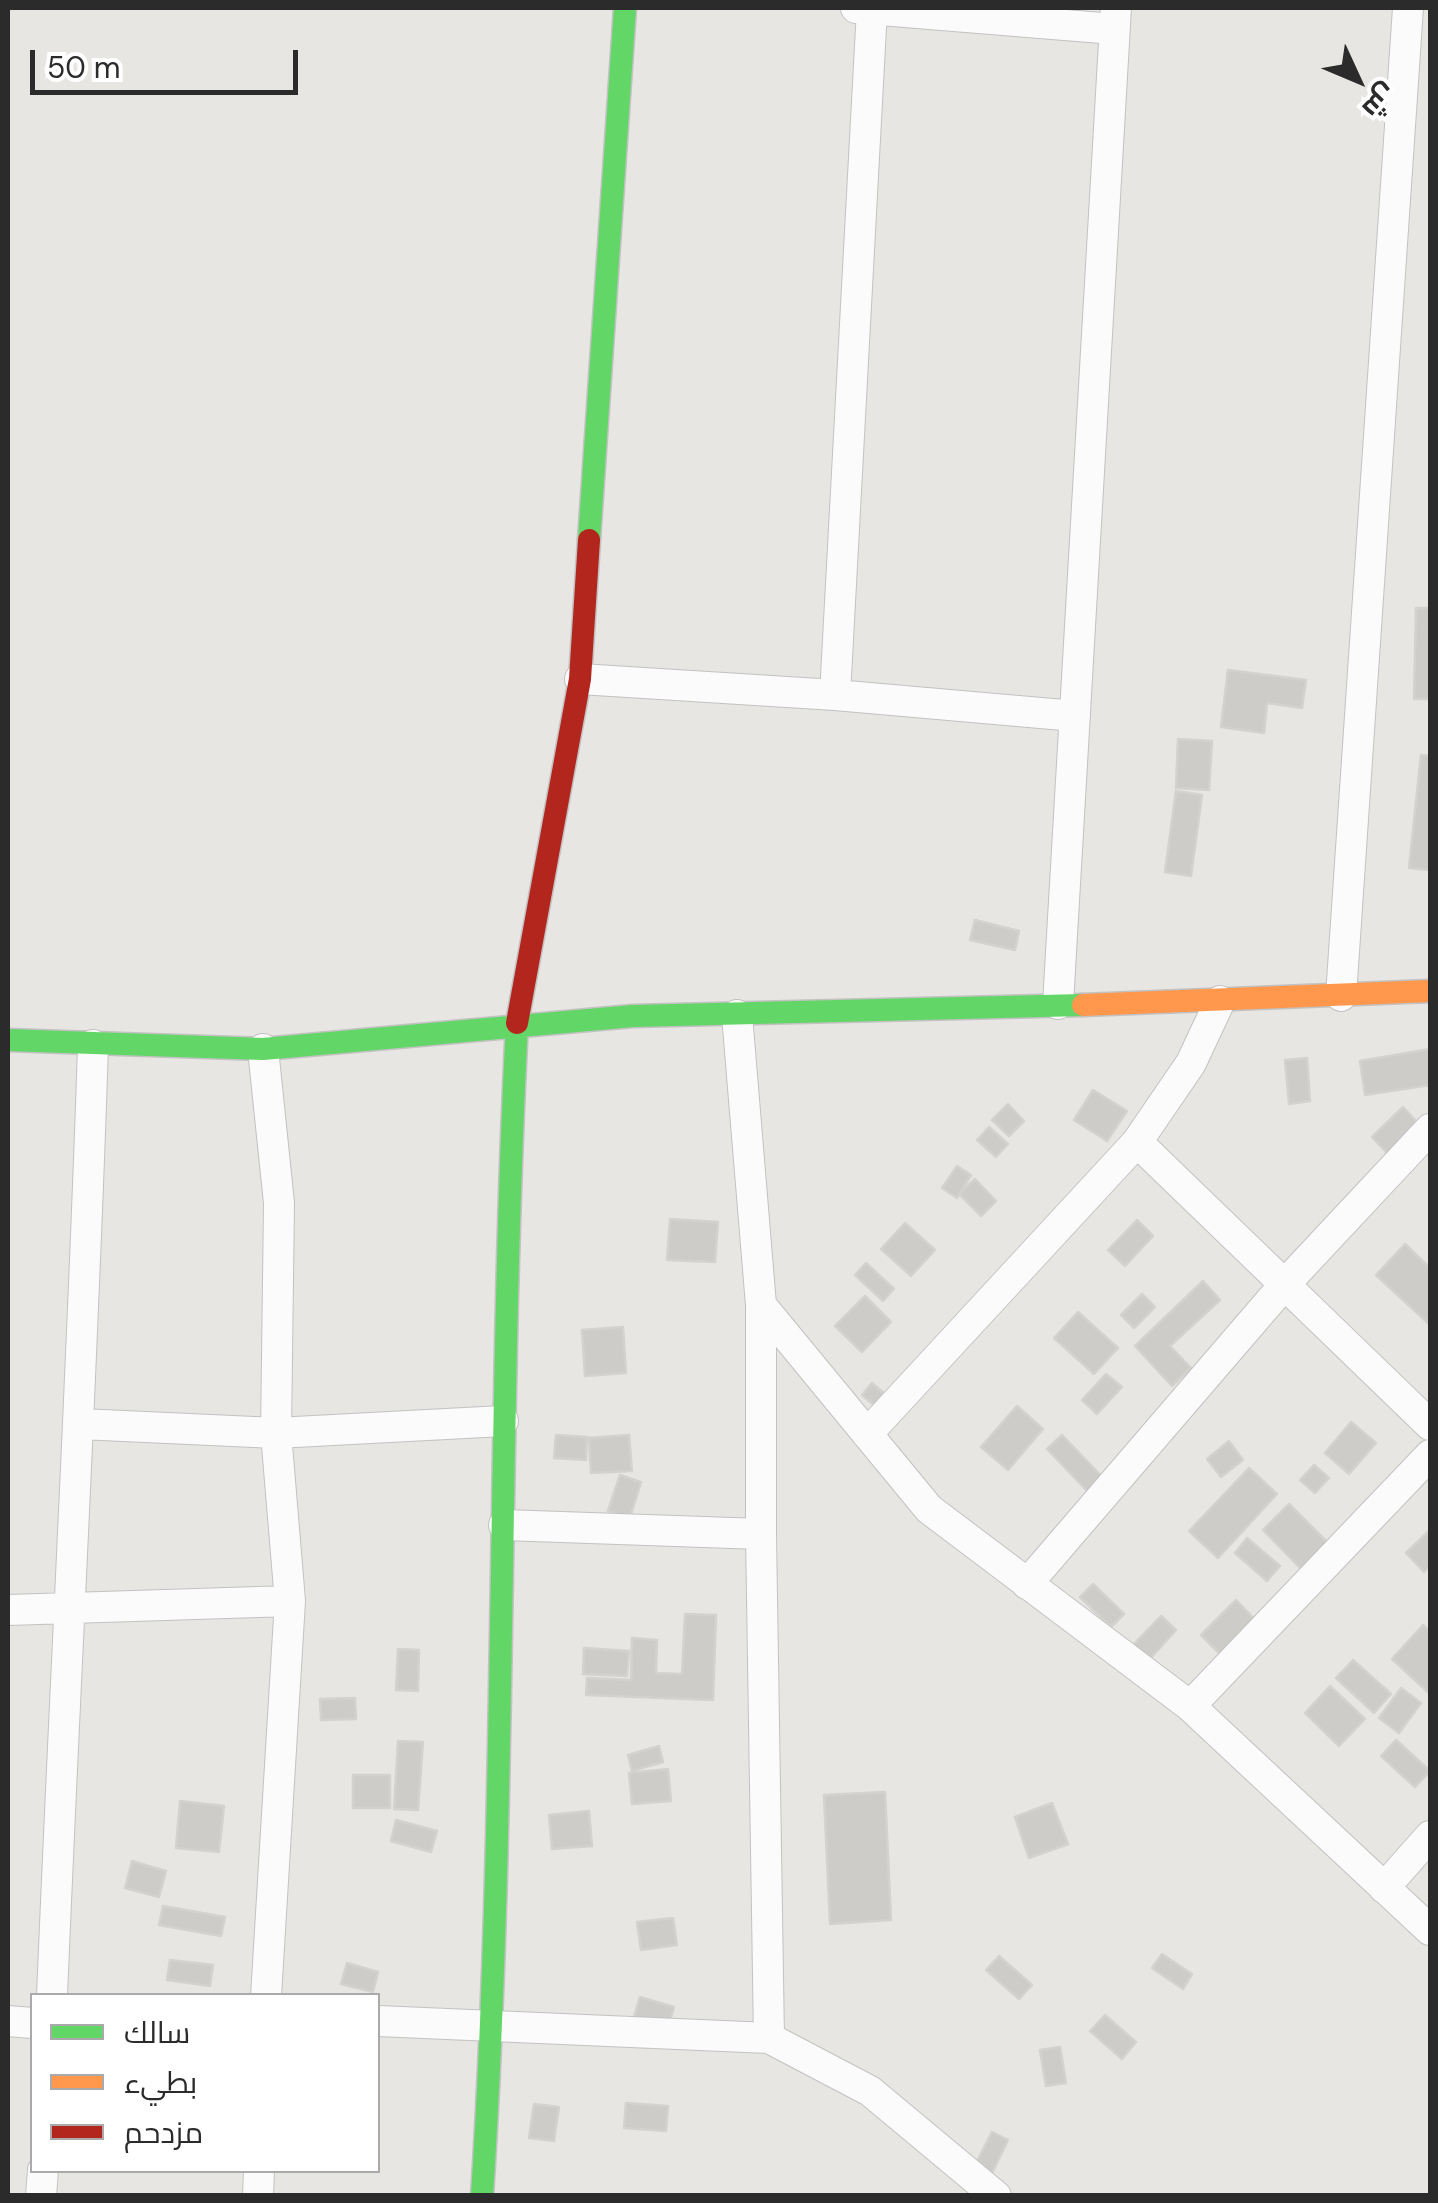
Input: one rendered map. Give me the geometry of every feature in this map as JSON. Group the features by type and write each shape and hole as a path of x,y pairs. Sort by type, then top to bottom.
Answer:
{"street":[{"path":"482,2196 493,2024 503,1421 517,1024 580,679 624,8"},
{"path":"835,695 864,8 1115,18 1058,1004"},
{"path":"1341,996 1408,8"},
{"path":"580,679 835,695 1075,716"},
{"path":"8,1040 264,1049 633,1016 1430,991"},
{"path":"867,1434 1137,1142 1191,1063 1220,1000"},
{"path":"737,1014 761,1305 768,2038"},
{"path":"52,1993 80,1424 93,1045"},
{"path":"264,1049 279,1203 276,1433 290,1601 266,1993"},
{"path":"1027,1584 1284,1285 1430,1129"},
{"path":"1137,1142 1430,1424"},
{"path":"761,1305 929,1509 1190,1706 1430,1930"},
{"path":"80,1424 276,1433 503,1421"},
{"path":"1190,1706 1430,1455"},
{"path":"504,1525 761,1534"},
{"path":"8,1610 290,1601"},
{"path":"1384,1888 1430,1836"},
{"path":"380,2020 768,2038 870,2091 996,2196"}],"building":[{"path":"1416,608 1430,608 1430,699 1414,699"},
{"path":"1228,670 1306,680 1302,708 1267,703 1264,733 1221,727"},
{"path":"1178,739 1212,741 1209,790 1176,788"},
{"path":"1421,755 1430,756 1430,870 1409,868"},
{"path":"1176,791 1202,795 1191,876 1165,872"},
{"path":"975,920 1019,931 1015,950 970,940"},
{"path":"1430,1049 1430,1085 1365,1095 1360,1061"},
{"path":"1307,1058 1310,1101 1289,1104 1285,1060"},
{"path":"1093,1090 1127,1111 1107,1141 1074,1120"},
{"path":"1008,1104 1024,1121 1009,1136 992,1120"},
{"path":"1403,1107 1430,1136 1399,1166 1372,1137"},
{"path":"989,1127 1008,1144 996,1157 977,1140"},
{"path":"957,1166 971,1175 957,1198 942,1188"},
{"path":"975,1179 996,1201 981,1216 959,1194"},
{"path":"670,1219 718,1222 715,1262 667,1260"},
{"path":"1137,1220 1153,1236 1125,1266 1108,1250"},
{"path":"905,1223 935,1250 911,1276 881,1249"},
{"path":"1405,1244 1430,1268 1430,1325 1376,1275"},
{"path":"866,1263 894,1289 883,1301 855,1275"},
{"path":"1203,1281 1220,1300 1170,1346 1191,1368 1172,1386 1135,1346"},
{"path":"1142,1294 1155,1307 1134,1328 1121,1315"},
{"path":"865,1296 891,1322 862,1352 835,1326"},
{"path":"1078,1312 1118,1348 1094,1374 1054,1338"},
{"path":"623,1327 626,1373 585,1376 582,1330"},
{"path":"1106,1374 1122,1387 1097,1414 1082,1400"},
{"path":"872,1383 892,1400 882,1412 862,1395"},
{"path":"1017,1406 1043,1429 1008,1470 981,1447"},
{"path":"1351,1422 1376,1443 1349,1474 1325,1453"},
{"path":"556,1435 587,1437 586,1460 554,1458"},
{"path":"629,1435 632,1471 591,1473 589,1438"},
{"path":"1062,1435 1108,1483 1094,1498 1047,1449"},
{"path":"1229,1441 1243,1460 1221,1477 1207,1459"},
{"path":"1314,1465 1329,1478 1315,1493 1300,1480"},
{"path":"1249,1468 1277,1494 1218,1558 1189,1531"},
{"path":"620,1475 641,1482 630,1518 608,1511"},
{"path":"1289,1504 1330,1545 1303,1571 1263,1530"},
{"path":"1430,1530 1430,1566 1424,1572 1406,1553"},
{"path":"1247,1538 1280,1566 1267,1581 1235,1553"},
{"path":"1093,1584 1124,1614 1111,1627 1080,1597"},
{"path":"1236,1600 1268,1633 1233,1667 1201,1635"},
{"path":"685,1614 716,1615 713,1700 586,1695 587,1678 631,1680 632,1638 657,1640 656,1673 682,1674"},
{"path":"1161,1616 1176,1630 1148,1661 1132,1646"},
{"path":"1423,1625 1430,1632 1430,1694 1392,1659"},
{"path":"584,1648 629,1651 627,1676 583,1674"},
{"path":"398,1649 419,1650 418,1691 396,1690"},
{"path":"1353,1660 1391,1694 1374,1713 1336,1678"},
{"path":"1330,1686 1365,1719 1339,1746 1305,1713"},
{"path":"1401,1688 1421,1703 1399,1733 1379,1718"},
{"path":"355,1698 356,1719 321,1720 320,1699"},
{"path":"1396,1740 1430,1771 1415,1787 1381,1756"},
{"path":"398,1741 423,1742 418,1810 394,1809"},
{"path":"659,1746 663,1762 632,1771 628,1755"},
{"path":"668,1769 671,1801 632,1804 629,1773"},
{"path":"353,1775 390,1775 390,1808 353,1808"},
{"path":"885,1792 891,1920 830,1924 824,1795"},
{"path":"180,1801 224,1806 219,1852 176,1848"},
{"path":"1052,1803 1068,1844 1029,1858 1015,1817"},
{"path":"589,1811 592,1846 552,1849 549,1815"},
{"path":"396,1820 437,1831 431,1852 391,1841"},
{"path":"132,1861 166,1871 159,1897 125,1888"},
{"path":"163,1906 225,1917 221,1936 159,1925"},
{"path":"673,1918 677,1945 641,1950 637,1922"},
{"path":"1162,1954 1192,1974 1183,1989 1152,1968"},
{"path":"999,1956 1032,1985 1019,1999 986,1970"},
{"path":"170,1960 213,1965 210,1986 167,1980"},
{"path":"347,1963 378,1972 373,1992 341,1984"},
{"path":"640,1997 674,2007 668,2027 634,2017"},
{"path":"1105,2015 1136,2042 1122,2059 1090,2031"},
{"path":"1060,2047 1066,2083 1046,2086 1040,2050"},
{"path":"626,2103 668,2106 666,2131 624,2128"},
{"path":"534,2104 559,2107 554,2141 529,2138"},
{"path":"992,2132 1008,2140 991,2175 974,2167"}],"traffic: fast":[{"path":"589,540 625,8"},
{"path":"8,1040 263,1049 633,1016 1083,1005"},
{"path":"482,2196 495,1903 517,1023"}],"traffic: slow":[{"path":"1083,1005 1430,991"}],"traffic: jam":[{"path":"517,1023 580,679 589,540"}]}
